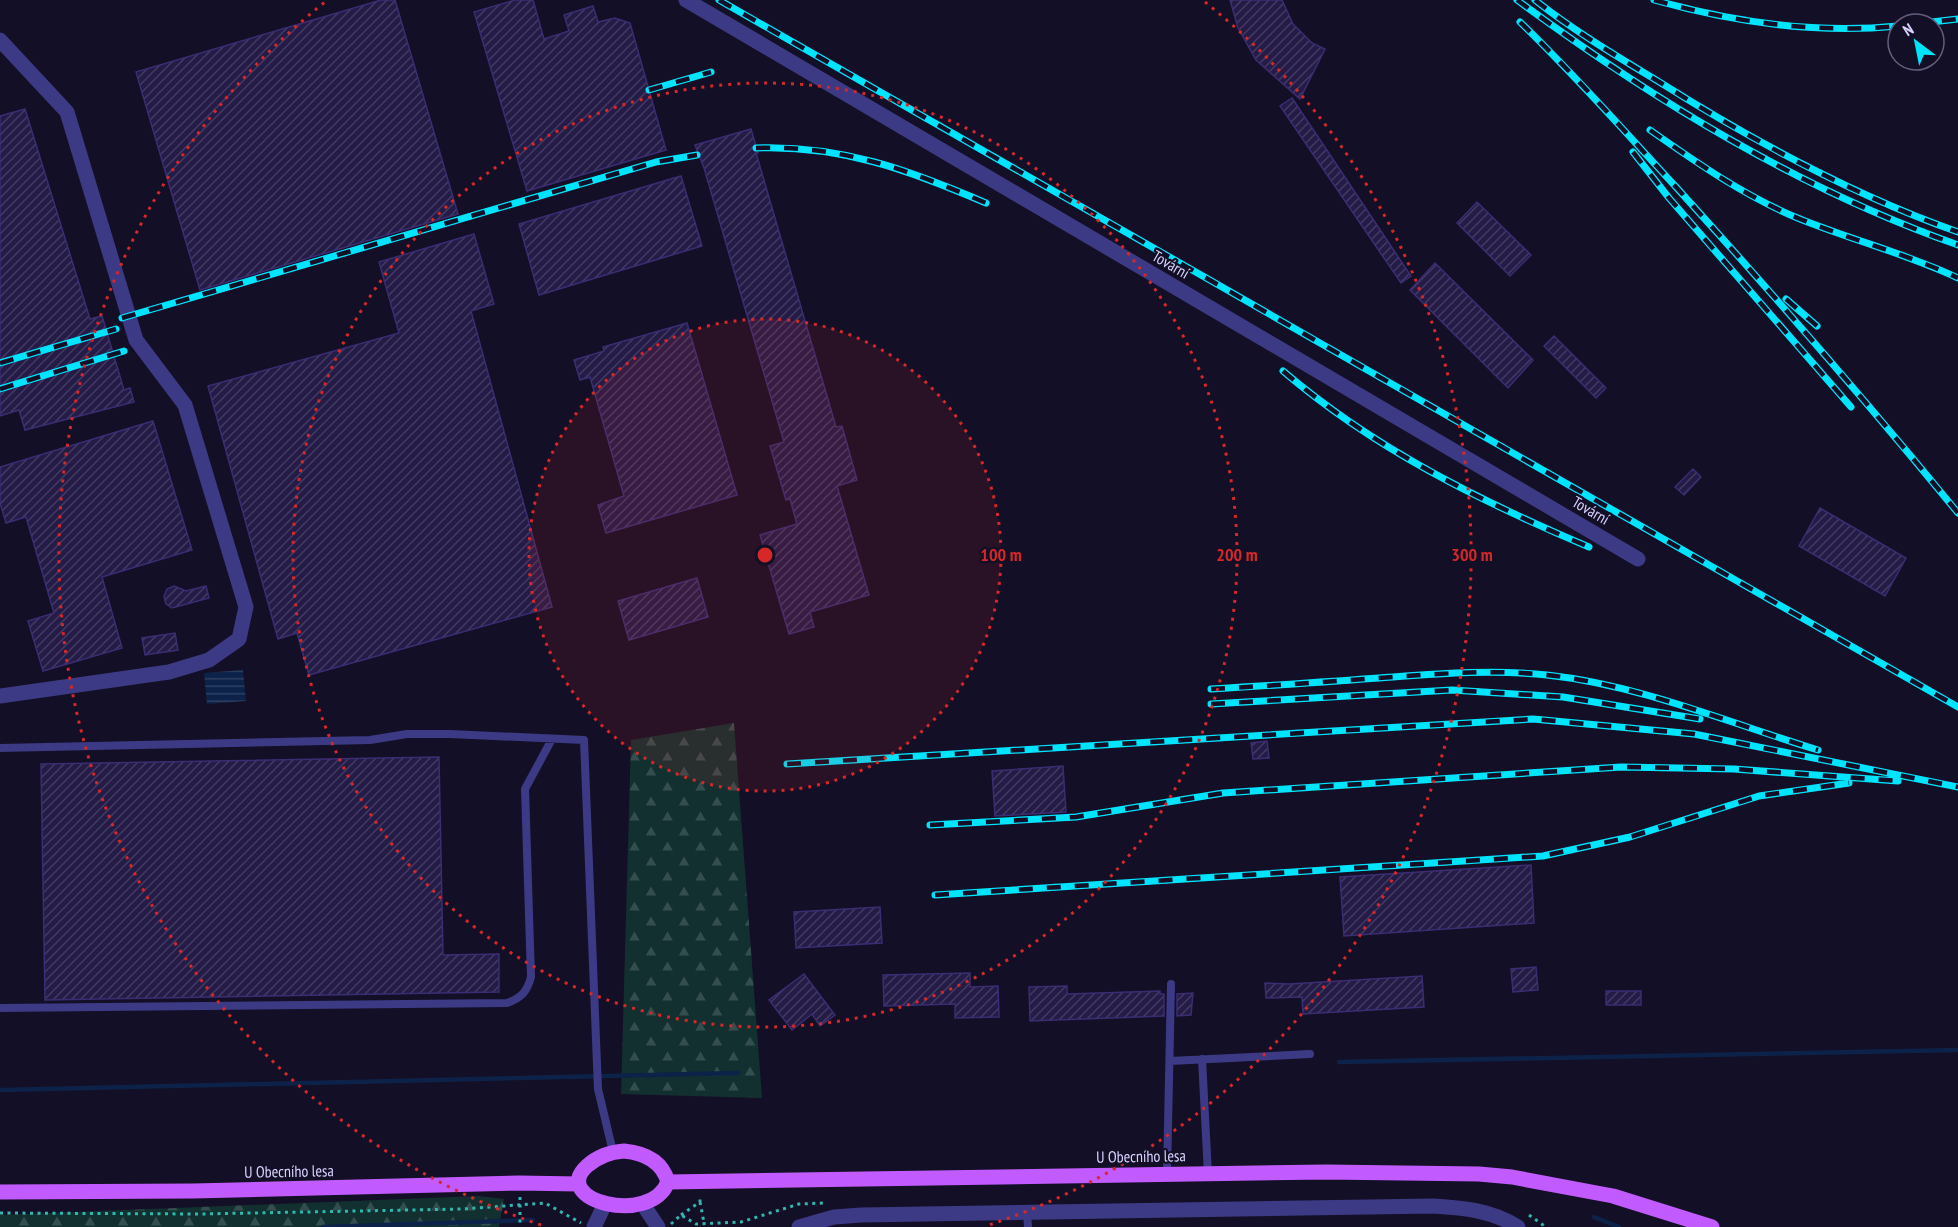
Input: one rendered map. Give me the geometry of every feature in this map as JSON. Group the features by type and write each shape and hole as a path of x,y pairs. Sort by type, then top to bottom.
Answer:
{"main road":[{"path":"613,1152 636,1152 654,1160 661,1166 668,1182 659,1200 646,1209 616,1213 602,1210 586,1200 578,1185 584,1168 613,1152"},
{"name":"U Obecního lesa","path":"668,1182 1167,1174 1479,1174 1512,1177 1612,1196 1712,1227"},
{"name":"U Obecního lesa","path":"0,1192 193,1191 519,1183 578,1185"}],"street":[{"name":"Tovární","path":"686,0 1638,559"},
{"path":"0,40 67,112 136,340 185,405 246,607 239,639 209,660 169,672 0,696"},
{"path":"799,1227 834,1217 1028,1219 1433,1206 1480,1210 1503,1217 1518,1227"},
{"path":"646,1209 658,1227"},
{"path":"594,1227 602,1210"}],"lane":[{"path":"0,748 370,740 407,734 584,740 598,1089 613,1152"},
{"path":"0,1008 507,1003 517,999 529,987 531,977 525,789 552,739"},
{"path":"1167,1174 1171,984"},
{"path":"1170,1061 1310,1054"},
{"path":"1202,1059 1208,1174"}],"path":[{"path":"519,1183 520,1227"},
{"path":"700,1202 704,1224"},
{"path":"0,1213 200,1214 520,1206 545,1203 588,1227"},
{"path":"668,1227 681,1215 696,1224 741,1222 799,1204 833,1203"}],"green space":[{"path":"734,723 762,1098 621,1094 631,740"},
{"path":"478,1196 504,1199 499,1227 0,1227 0,1215"}],"water":[{"path":"243,670 246,701 207,704 204,673"}],"building":[{"path":"381,0 395,0 458,214 200,290 136,72"},
{"path":"515,0 533,0 544,39 569,31 564,15 593,6 598,22 615,18 630,23 666,150 527,191 474,12"},
{"path":"1230,0 1282,0 1293,24 1312,43 1325,49 1300,99 1256,60 1238,28"},
{"path":"1292,98 1411,276 1401,283 1280,106"},
{"path":"25,109 90,319 102,316 124,390 130,388 134,402 25,430 19,410 0,416 0,116"},
{"path":"751,129 836,427 842,426 857,480 837,486 869,595 810,612 814,627 789,634 760,535 797,524 790,499 786,500 770,446 784,442 704,168 695,145"},
{"path":"681,176 702,246 539,295 519,224"},
{"path":"1477,202 1531,255 1510,276 1457,223"},
{"path":"474,234 494,304 471,311 552,607 309,675 297,633 278,639 208,386 399,333 379,262"},
{"path":"1435,263 1533,360 1508,388 1410,290"},
{"path":"687,323 737,495 606,533 598,505 624,496 590,377 580,380 574,360 604,351 603,347"},
{"path":"1554,336 1606,388 1596,398 1544,346"},
{"path":"153,421 192,550 102,577 122,648 43,671 28,621 54,613 26,517 6,523 0,503 0,467"},
{"path":"1693,469 1701,477 1684,495 1675,487"},
{"path":"1820,508 1906,558 1885,596 1799,546"},
{"path":"697,578 708,617 629,640 618,601"},
{"path":"174,586 186,591 206,586 209,598 172,608 166,604 164,596 167,589"},
{"path":"175,633 178,650 145,655 142,638"},
{"path":"1267,741 1269,758 1253,759 1251,743"},
{"path":"439,757 443,955 499,954 499,992 45,1000 41,764"},
{"path":"1063,766 1066,812 995,816 992,771"},
{"path":"1531,865 1534,923 1344,936 1340,877"},
{"path":"880,907 882,943 796,948 794,912"},
{"path":"1536,967 1538,990 1513,992 1511,969"},
{"path":"970,973 970,987 998,986 999,1017 955,1018 955,1004 884,1006 883,975"},
{"path":"804,974 835,1015 820,1026 812,1014 792,1030 769,1000"},
{"path":"1422,976 1424,1007 1303,1014 1302,997 1266,998 1265,983 1289,984"},
{"path":"1067,986 1067,994 1160,991 1160,994 1164,994 1164,1016 1030,1021 1029,987"},
{"path":"1606,991 1641,991 1641,1005 1606,1005"},
{"path":"1193,993 1191,1015 1177,1016 1177,994"}],"waterway":[{"path":"1339,1062 1958,1050"},
{"path":"0,1090 738,1073"},
{"path":"1594,1217 1619,1227"},
{"path":"323,1227 533,1220"}],"railway":[{"path":"719,0 1958,707"},
{"path":"1517,0 1620,72 1728,139 1841,197 1958,245"},
{"path":"1535,0 1613,53 1732,126 1843,184 1958,232"},
{"path":"1654,0 1744,20 1775,24 1837,28 1886,27"},
{"path":"1946,20 1958,19"},
{"path":"1520,22 1600,104 1748,267 1958,513"},
{"path":"649,90 711,72"},
{"path":"1650,130 1722,179 1780,210 1958,278"},
{"path":"756,148 787,148 846,155 902,170 986,203"},
{"path":"1633,152 1669,198 1851,407"},
{"path":"122,318 656,162 697,155"},
{"path":"1786,299 1817,326"},
{"path":"0,363 116,329"},
{"path":"0,389 124,351"},
{"path":"1283,371 1353,425 1429,471 1508,511 1589,547"},
{"path":"1211,689 1463,673 1505,672 1547,675 1582,680 1650,696 1818,750"},
{"path":"1211,704 1452,690 1563,697 1700,719"},
{"path":"787,764 1533,719 1694,734 1958,787"},
{"path":"930,825 1076,817 1223,793 1621,767 1734,769 1898,781"},
{"path":"935,895 1543,856 1630,837 1759,796 1849,783"}]}
